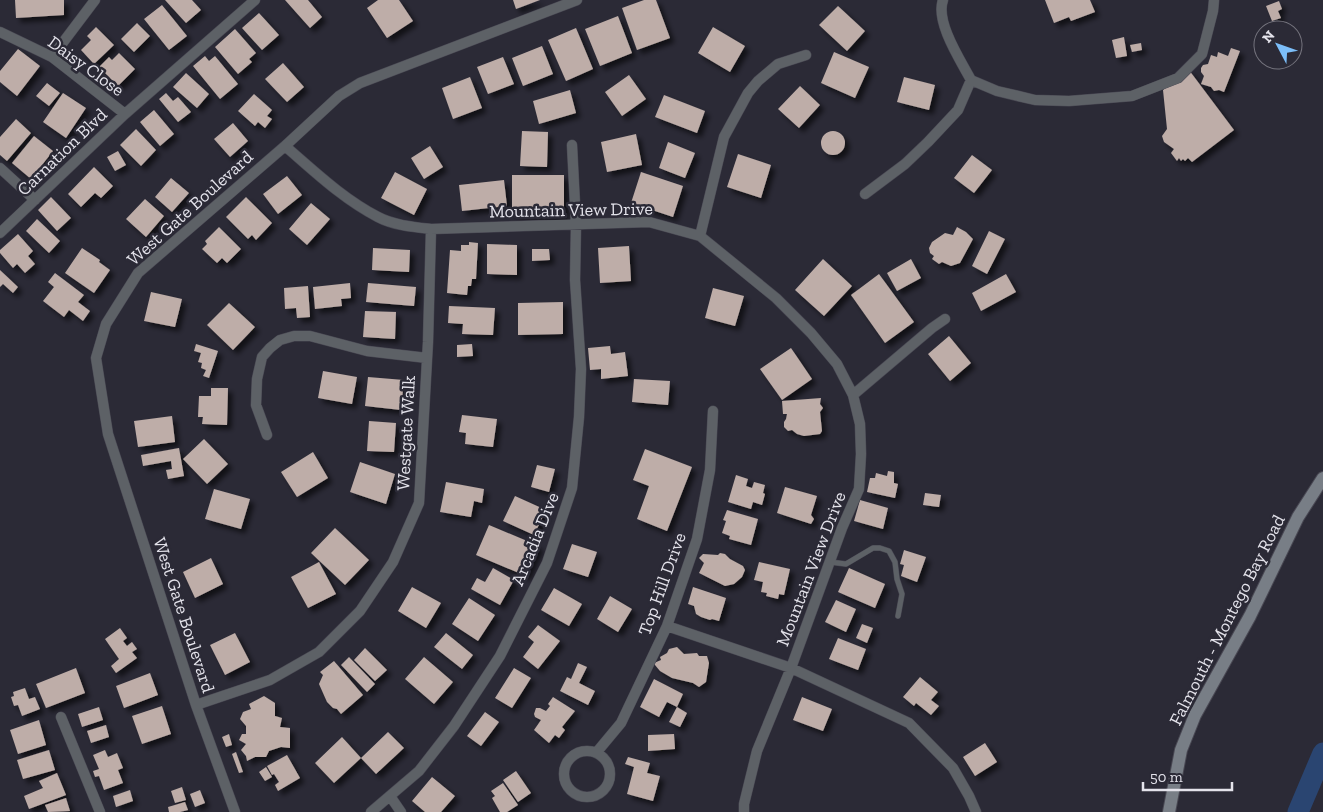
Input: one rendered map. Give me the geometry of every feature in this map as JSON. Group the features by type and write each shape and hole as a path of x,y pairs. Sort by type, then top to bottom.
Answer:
{"main road":[{"name":"Falmouth - Montego Bay Road","path":"1168,812 1181,750 1195,715 1250,616 1298,518 1323,478"}],"street":[{"path":"52,57 95,0"},
{"name":"Carnation Blvd","path":"0,233 125,114 255,0"},
{"name":"West Gate Boulevard","path":"235,812 196,705 108,434 96,358 106,324 138,273 285,146 339,96 360,84 577,0"},
{"path":"943,0 942,13 947,32 972,80 998,91 1035,100 1069,101 1132,96 1178,78 1202,54 1214,0"},
{"name":"Daisy Close","path":"0,32 52,57 125,114"},
{"path":"700,236 724,137 748,93 758,81 778,64 806,55"},
{"path":"865,194 905,164 928,142 958,110 972,80"},
{"name":"Arcadia Dive","path":"371,812 419,771 454,726 500,656 547,563 572,488 582,369 575,280 576,224 572,145"},
{"name":"Mountain View Drive","path":"285,146 348,199 379,218 411,227 649,222 700,236 776,298 811,333 837,364 853,395 860,424 859,489 829,562 791,668 757,750 744,804 744,812"},
{"path":"0,168 35,200"},
{"name":"Westgate Walk","path":"196,705 270,680 320,652 360,611 393,562 418,503 427,358 431,228"},
{"path":"853,395 932,328 945,320"},
{"path":"267,435 256,405 257,379 262,357 280,340 294,336 310,336 367,351 427,358"},
{"name":"Top Hill Drive","path":"596,753 621,722 667,626 697,538 710,470 713,411"},
{"path":"667,626 791,668 909,723 953,768 976,812"},
{"path":"61,716 100,812"},
{"path":"581,751 596,753 603,757 610,770 607,785 597,795 590,797 575,794 565,783 563,775 568,760 574,754 581,751"},
{"path":"390,796 401,812"}],"lane":[{"path":"829,562 846,564 874,548 889,551 895,562 897,579 902,594 898,616"}],"building":[{"path":"15,0 64,0 64,15 16,18"},
{"path":"165,0 192,0 201,10 186,23"},
{"path":"285,0 308,0 322,17 310,28"},
{"path":"378,0 399,0 413,21 387,38 367,8"},
{"path":"513,0 540,0 516,9"},
{"path":"644,0 656,0 670,38 637,50 622,8"},
{"path":"1045,0 1090,0 1095,12 1071,21 1069,17 1054,23"},
{"path":"1279,1 1282,9 1278,11 1281,18 1272,20 1266,6"},
{"path":"162,5 187,36 169,50 144,19"},
{"path":"838,6 865,31 847,51 819,25"},
{"path":"259,13 279,35 262,50 242,28"},
{"path":"618,16 632,53 600,66 585,29"},
{"path":"137,23 150,36 134,52 121,39"},
{"path":"96,27 114,45 94,64 81,50 91,40 87,36"},
{"path":"713,27 745,46 730,72 698,53"},
{"path":"576,28 593,69 566,81 548,40"},
{"path":"235,29 256,53 249,59 252,62 238,74 215,47"},
{"path":"1124,37 1127,56 1116,58 1112,40"},
{"path":"1141,43 1142,50 1132,52 1130,45"},
{"path":"542,46 553,74 523,86 512,58"},
{"path":"1231,48 1240,51 1224,92 1214,91 1211,87 1201,84 1204,76 1201,68 1203,65 1208,64 1211,55 1217,57 1218,52 1228,56"},
{"path":"18,49 40,66 17,96 0,82 0,71"},
{"path":"834,52 869,67 855,98 821,83"},
{"path":"119,53 135,69 118,86 99,67 109,57 112,60"},
{"path":"205,56 209,61 215,56 238,84 220,99 193,66"},
{"path":"503,57 514,84 488,94 477,67"},
{"path":"283,63 304,87 287,102 265,79"},
{"path":"1189,70 1234,130 1192,162 1188,158 1185,161 1183,159 1181,161 1179,158 1177,161 1171,153 1174,149 1164,142 1162,136 1167,129 1163,90"},
{"path":"186,73 209,94 197,108 173,87"},
{"path":"629,75 646,99 622,116 605,92"},
{"path":"470,77 482,108 453,119 442,88"},
{"path":"904,77 935,85 929,110 897,102"},
{"path":"47,83 60,93 49,106 36,96"},
{"path":"800,86 820,105 799,128 778,109"},
{"path":"570,90 576,113 539,124 533,101"},
{"path":"63,93 86,108 66,138 43,122"},
{"path":"166,93 173,101 178,97 191,112 178,122 159,99"},
{"path":"254,94 272,110 267,116 272,119 265,128 258,122 255,126 238,111"},
{"path":"664,95 705,111 697,133 655,117"},
{"path":"154,110 174,134 160,146 140,122"},
{"path":"16,119 31,133 7,161 0,155 0,137"},
{"path":"233,123 248,141 230,157 214,139"},
{"path":"136,129 156,150 141,166 120,145"},
{"path":"522,131 548,132 547,167 520,166"},
{"path":"833,131 841,135 845,143 841,151 833,155 825,151 821,143 825,135"},
{"path":"636,134 642,165 607,172 601,142"},
{"path":"34,136 53,151 31,179 12,163"},
{"path":"668,142 695,153 685,178 659,168"},
{"path":"430,146 443,167 424,179 411,158"},
{"path":"118,151 126,165 115,171 107,157"},
{"path":"738,154 771,165 761,198 727,187"},
{"path":"972,155 992,170 974,193 954,178"},
{"path":"94,167 113,186 101,198 95,193 81,207 68,194"},
{"path":"395,172 427,189 414,215 381,198"},
{"path":"641,172 683,186 673,217 631,203"},
{"path":"512,175 564,175 564,215 512,215"},
{"path":"287,176 302,195 278,214 263,194"},
{"path":"171,178 189,193 172,212 155,197"},
{"path":"504,180 507,206 462,211 459,185"},
{"path":"51,197 71,218 57,231 38,210"},
{"path":"246,197 272,223 256,240 252,235 248,239 226,217"},
{"path":"145,199 164,216 146,237 126,219"},
{"path":"311,203 330,219 307,245 289,229"},
{"path":"37,219 60,241 49,253 26,231"},
{"path":"219,227 241,249 227,263 222,258 217,263 202,249 207,244 205,241"},
{"path":"957,227 973,239 960,263 951,266 942,262 939,264 932,259 934,256 930,253 929,248 932,242 945,233 953,235"},
{"path":"989,231 1005,239 987,274 972,266"},
{"path":"18,234 33,251 28,256 35,264 25,273 17,264 13,268 0,253 0,250"},
{"path":"469,242 478,243 476,279 472,279 471,286 468,286 467,295 447,293 450,250 461,251 461,245 469,245"},
{"path":"487,244 517,245 517,275 487,274"},
{"path":"629,246 631,281 600,283 598,248"},
{"path":"82,248 100,260 99,262 110,270 94,293 65,273"},
{"path":"373,248 410,250 409,272 372,270"},
{"path":"532,249 549,249 550,260 532,261"},
{"path":"823,259 852,286 824,316 795,290"},
{"path":"911,259 921,278 897,291 887,273"},
{"path":"0,270 18,287 13,293 3,284 0,287"},
{"path":"55,273 84,295 78,302 90,311 83,321 69,310 64,317 43,301 54,287 48,282"},
{"path":"879,274 914,322 885,343 851,295"},
{"path":"1006,274 1016,292 981,311 972,293"},
{"path":"350,283 351,298 341,299 342,306 315,309 313,287"},
{"path":"368,283 416,287 414,306 366,302"},
{"path":"308,286 310,317 297,318 296,308 285,309 284,288"},
{"path":"713,288 744,296 735,326 705,318"},
{"path":"151,292 182,299 175,327 144,321"},
{"path":"563,302 563,334 518,335 518,303"},
{"path":"229,303 255,327 233,350 207,325"},
{"path":"449,306 495,308 493,335 462,334 463,324 448,323"},
{"path":"365,311 396,312 395,339 363,337"},
{"path":"949,336 971,363 950,381 928,354"},
{"path":"196,344 218,351 209,378 203,376 206,370 201,368 202,363 198,362 201,353 194,351"},
{"path":"472,344 473,356 457,357 457,345"},
{"path":"610,346 611,354 625,352 628,376 601,379 601,369 590,370 588,348"},
{"path":"791,348 812,379 782,400 760,369"},
{"path":"323,371 357,377 352,404 318,398"},
{"path":"368,377 404,380 401,410 365,406"},
{"path":"634,379 670,381 668,405 632,402"},
{"path":"211,388 228,388 227,425 202,424 203,417 198,417 199,396 211,396"},
{"path":"821,398 820,404 823,408 820,412 822,431 820,434 804,436 792,430 788,431 784,427 787,414 783,414 782,401"},
{"path":"462,415 497,419 493,447 465,444 466,433 459,432"},
{"path":"172,416 175,442 138,447 134,421"},
{"path":"369,421 396,423 394,452 367,451"},
{"path":"204,439 228,464 207,484 183,459"},
{"path":"179,448 184,476 168,479 166,470 172,469 171,461 143,466 141,455"},
{"path":"645,449 692,467 667,531 637,519 649,486 633,480"},
{"path":"313,452 328,478 297,497 281,472"},
{"path":"360,462 395,474 386,504 350,492"},
{"path":"537,465 555,469 549,492 531,487"},
{"path":"888,471 894,472 894,483 898,484 895,498 867,492 870,478 875,478 876,473 887,476"},
{"path":"736,475 748,479 746,486 752,488 754,482 765,485 762,505 753,502 751,509 728,502"},
{"path":"446,482 484,489 482,503 474,501 471,517 440,512"},
{"path":"785,487 817,496 811,515 814,519 811,524 777,513"},
{"path":"214,489 250,499 241,529 205,519"},
{"path":"925,493 941,495 939,507 923,505"},
{"path":"515,496 546,510 534,535 503,521"},
{"path":"860,500 888,508 883,529 854,521"},
{"path":"727,510 758,519 751,545 729,539 730,536 722,533 726,521 723,520"},
{"path":"489,525 539,546 526,576 476,555"},
{"path":"335,528 369,560 345,585 311,553"},
{"path":"572,544 597,552 588,577 563,569"},
{"path":"904,550 926,557 917,582 901,576 904,565 900,564"},
{"path":"720,553 725,554 743,566 745,570 742,577 734,584 725,586 699,573 704,563 699,558 703,554 718,555"},
{"path":"211,558 223,584 195,598 183,572"},
{"path":"319,562 336,594 308,608 291,577"},
{"path":"759,562 790,569 784,595 779,594 778,599 766,596 767,593 761,592 763,582 754,580"},
{"path":"493,568 514,580 500,605 471,589 477,578 485,582"},
{"path":"849,568 885,584 875,608 838,592"},
{"path":"412,587 441,603 426,628 398,611"},
{"path":"693,587 726,598 719,621 701,617 696,614 694,606 688,604"},
{"path":"554,588 582,604 569,626 541,610"},
{"path":"610,596 632,609 618,632 597,619"},
{"path":"469,598 495,615 478,641 452,624"},
{"path":"836,600 856,609 846,632 825,622"},
{"path":"862,624 873,628 867,643 856,638"},
{"path":"538,625 560,641 538,669 523,657 534,642 528,637"},
{"path":"120,628 127,638 123,641 127,646 132,642 137,649 132,652 137,658 116,673 111,666 119,659 105,639"},
{"path":"235,633 250,662 225,675 210,645"},
{"path":"446,633 473,655 462,669 434,647"},
{"path":"838,638 866,649 858,670 829,659"},
{"path":"677,647 684,654 697,653 699,656 707,656 709,663 706,682 699,687 693,683 672,678 660,671 655,665 654,663 661,660 660,657 667,653 669,649"},
{"path":"365,648 387,670 375,681 354,660"},
{"path":"349,657 375,684 367,692 341,665"},
{"path":"424,657 453,682 434,704 405,679"},
{"path":"334,661 363,695 341,714 327,702 319,684 323,675 320,672"},
{"path":"578,663 587,667 579,683 595,691 588,705 560,691 567,677 571,679"},
{"path":"76,668 85,693 46,708 36,684"},
{"path":"514,668 531,678 512,708 495,698"},
{"path":"150,673 158,695 124,708 116,686"},
{"path":"920,677 938,692 931,700 939,706 931,715 916,703 914,706 903,697"},
{"path":"654,679 683,694 677,707 667,702 659,717 640,707"},
{"path":"25,688 29,699 35,697 40,709 22,716 18,705 14,706 11,697 14,696 13,692"},
{"path":"264,696 275,703 275,716 282,718 280,727 290,728 290,748 281,747 269,751 266,757 255,757 247,761 246,756 241,750 246,744 239,740 242,734 246,734 246,726 240,719 243,712 251,709 249,704"},
{"path":"553,697 575,711 562,727 565,730 559,738 555,735 549,743 534,730 541,720 535,717 534,714 536,708 546,711"},
{"path":"802,697 832,709 823,731 793,720"},
{"path":"162,706 171,734 142,744 132,716"},
{"path":"99,707 103,720 82,727 78,714"},
{"path":"677,707 687,713 680,727 669,722"},
{"path":"485,712 499,722 481,746 467,736"},
{"path":"39,720 46,745 18,754 10,730"},
{"path":"106,725 109,737 91,743 87,731"},
{"path":"388,732 404,748 376,774 361,758"},
{"path":"229,734 232,745 226,747 222,737"},
{"path":"674,734 675,749 648,751 648,735"},
{"path":"342,737 361,758 334,783 315,763"},
{"path":"985,743 997,762 975,776 963,757"},
{"path":"49,750 55,770 23,779 17,760"},
{"path":"105,750 108,757 117,753 123,768 118,770 123,783 104,790 99,776 95,777 93,771 99,769 93,755"},
{"path":"236,752 243,772 239,773 232,754"},
{"path":"287,755 300,778 278,791 275,785 279,782 267,766"},
{"path":"628,757 650,763 647,773 660,776 653,801 627,794 634,767 625,764"},
{"path":"266,767 272,777 265,781 259,772"},
{"path":"516,771 531,793 518,802 503,780"},
{"path":"57,773 66,795 29,809 24,796 43,788 39,781"},
{"path":"432,777 455,796 441,812 425,812 412,801"},
{"path":"503,783 518,805 507,812 500,812 492,798 495,796 491,791"},
{"path":"182,787 186,800 175,803 171,791"},
{"path":"130,790 133,801 116,807 113,796"},
{"path":"200,790 205,803 195,807 190,794"},
{"path":"66,798 70,811 48,812 45,805"},
{"path":"185,802 188,810 169,812 168,807"}],"waterway":[{"path":"1298,812 1323,753"}]}
